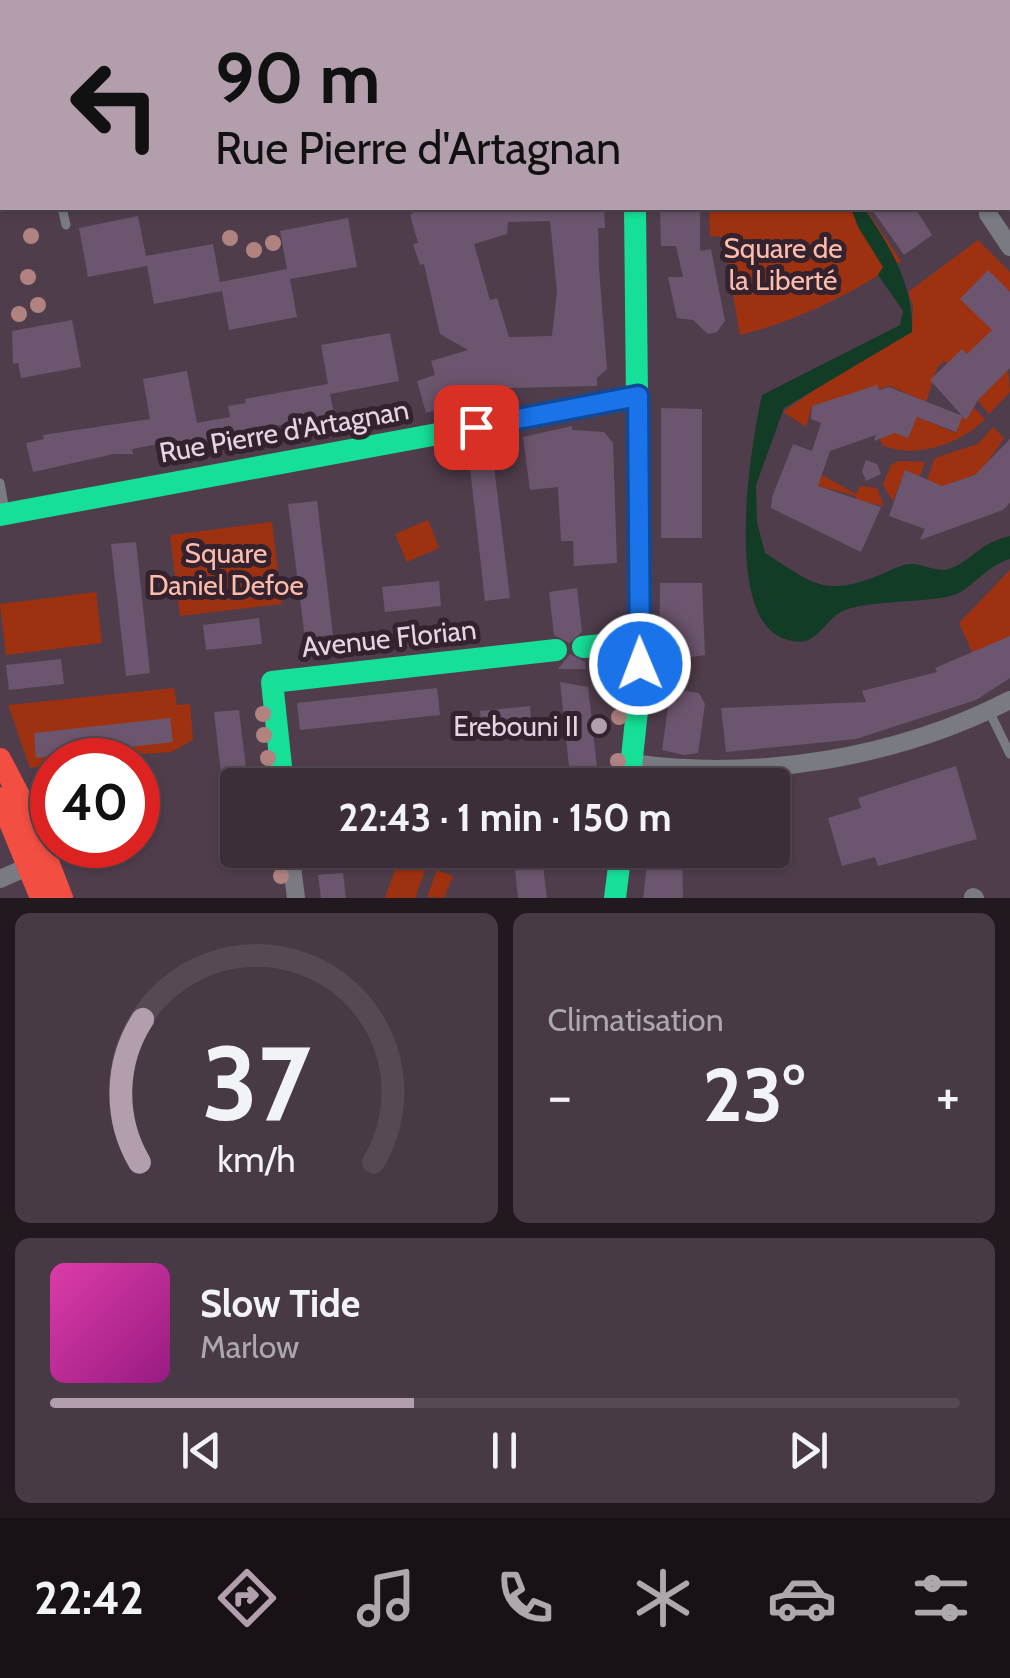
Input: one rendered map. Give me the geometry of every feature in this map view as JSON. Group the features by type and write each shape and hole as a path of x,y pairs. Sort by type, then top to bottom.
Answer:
{"street":[{"path":"631,768 638,641 635,210"},
{"path":"989,210 1000,236 1010,247"},
{"name":"Rue Pierre d'Artagnan","path":"3,515 638,396"},
{"path":"583,647 638,641"},
{"name":"Avenue Florian","path":"281,768 272,682 556,650"},
{"path":"725,768 857,756 1010,700"},
{"path":"0,759 32,820 62,898"},
{"path":"0,798 41,898"},
{"path":"0,879 27,866 39,866 53,898"},
{"path":"292,868 296,898"},
{"path":"615,898 619,868"}],"lane":[{"path":"62,210 66,225"},
{"path":"0,483 3,515"},
{"path":"988,711 1010,754"}],"green space":[{"name":"Square de la Liberté","path":"709,210 866,210 901,261 824,305 740,335 723,237 710,236"},
{"path":"978,240 1010,272 1010,346 967,354 962,350 948,364 944,361 937,368 926,402 890,386 812,406 806,427 783,412 844,369 912,332 913,305 908,292"},
{"path":"1008,370 1010,392 989,414 974,396"},
{"path":"973,407 985,419 964,435 937,447 895,449 882,445 878,434 883,438 892,432 908,438 917,417 956,433 961,415 967,418"},
{"path":"993,427 1004,438 980,473 940,487 927,480 935,458 978,444"},
{"path":"899,461 925,462 920,476 905,471 893,501 883,485 891,465"},
{"path":"822,475 856,494 860,486 877,488 884,506 818,486"},
{"path":"428,520 439,548 407,562 395,534"},
{"name":"Square Daniel Defoe","path":"272,522 282,604 180,616 170,535"},
{"path":"1010,570 1010,636 977,652 989,689 959,623"},
{"path":"96,592 102,643 6,655 0,604"},
{"path":"174,688 177,705 190,704 193,740 171,752 160,753 160,738 30,738 30,768 8,705"},
{"path":"396,868 426,868 415,898 385,898"},
{"path":"437,870 453,876 444,898 427,897"}],"shaded area":[{"path":"852,210 865,210 905,282 912,332 784,408 756,485 757,522 765,553 806,578 829,586 858,582 909,564 941,570 952,568 986,545 1010,536 1010,559 954,595 851,608 834,617 811,639 795,642 765,625 753,599 746,528 752,451 762,395 900,325 903,311 878,275 883,267"}],"building":[{"path":"416,210 604,210 605,228 598,228 607,369 597,378 597,386 509,388 426,413 417,381 435,375 431,361 468,350 440,334 424,264 420,265 413,244 418,243 410,215","holes":["550,221 557,291 552,336 509,337 497,298 490,300 474,244 507,234 508,222"]},
{"path":"660,210 700,210 700,251 711,249 725,321 717,332 708,334 693,320 677,318 668,277 683,277 676,246 661,246"},
{"path":"872,210 916,210 932,235 904,255"},
{"path":"138,216 146,256 213,244 220,282 287,269 280,231 348,218 357,267 290,279 297,317 229,330 222,291 154,304 147,266 88,277 79,228"},
{"path":"988,270 1010,292 1010,368 978,400 966,420 930,380 962,349 967,354 992,330 960,299"},
{"path":"72,320 81,367 21,378 18,363 13,364 12,331"},
{"path":"390,333 399,381 330,394 335,418 251,429 252,433 210,441 211,446 171,451 169,442 132,449 133,454 114,454 33,472 26,443 44,439 43,435 150,419 143,379 187,371 197,423 230,417 228,406 246,403 245,399 328,384 321,345"},
{"path":"877,385 879,390 889,387 963,416 956,432 917,417 908,438 895,433 874,441 876,435 830,451 818,486 881,507 861,552 771,508 772,497 793,444 812,451 821,423 811,419 812,406"},
{"path":"661,408 702,409 702,538 661,538"},
{"path":"572,426 572,430 604,432 613,443 617,563 574,566 573,541 561,541 558,487 530,490 523,437"},
{"path":"1010,439 1010,503 1003,510 920,540 925,529 889,516 905,470 942,486 975,475"},
{"path":"866,460 877,464 881,474 866,481 862,471"},
{"path":"494,466 510,598 485,601 470,468"},
{"path":"317,501 333,635 305,638 288,504"},
{"path":"136,542 150,673 126,676 111,544"},
{"path":"439,581 441,606 385,612 382,587"},
{"path":"660,583 702,583 705,655 685,658 685,669 659,669"},
{"path":"577,588 582,632 569,643 554,635 549,592"},
{"path":"259,618 262,644 206,650 203,625"},
{"path":"1010,636 1010,678 976,700 856,739 726,752 721,708 866,702 862,691 937,672 935,668"},
{"path":"570,654 585,662 586,669 558,669"},
{"path":"61,659 64,684 9,690 6,665"},
{"path":"560,682 588,687 597,768 569,768"},
{"path":"437,688 440,715 300,730 297,703"},
{"path":"680,690 699,693 705,704 698,753 684,755 662,750 669,700 678,701"},
{"path":"530,706 532,734 483,739 480,711"},
{"path":"239,710 246,768 220,768 214,712"},
{"path":"170,718 173,742 160,744 160,738 34,738 34,733"},
{"path":"956,766 977,839 878,866 875,857 842,866 828,818 861,808 858,798"},
{"path":"515,868 543,868 547,898 518,898"},
{"path":"647,868 682,868 683,898 643,898"},
{"path":"343,873 346,898 321,898 318,875"}],"traffic: fast":[{"path":"631,768 640,683 635,210"},
{"path":"0,515 638,397"},
{"path":"583,647 638,641"},
{"path":"281,768 272,682 556,650"},
{"path":"615,898 619,868"}],"traffic: jam":[{"path":"0,759 32,820 62,898"},
{"path":"0,798 41,898"}],"place":[{"name":"Erebouni II","path":"599,726"}],"route":[{"path":"476,427 638,396 640,664"}]}
